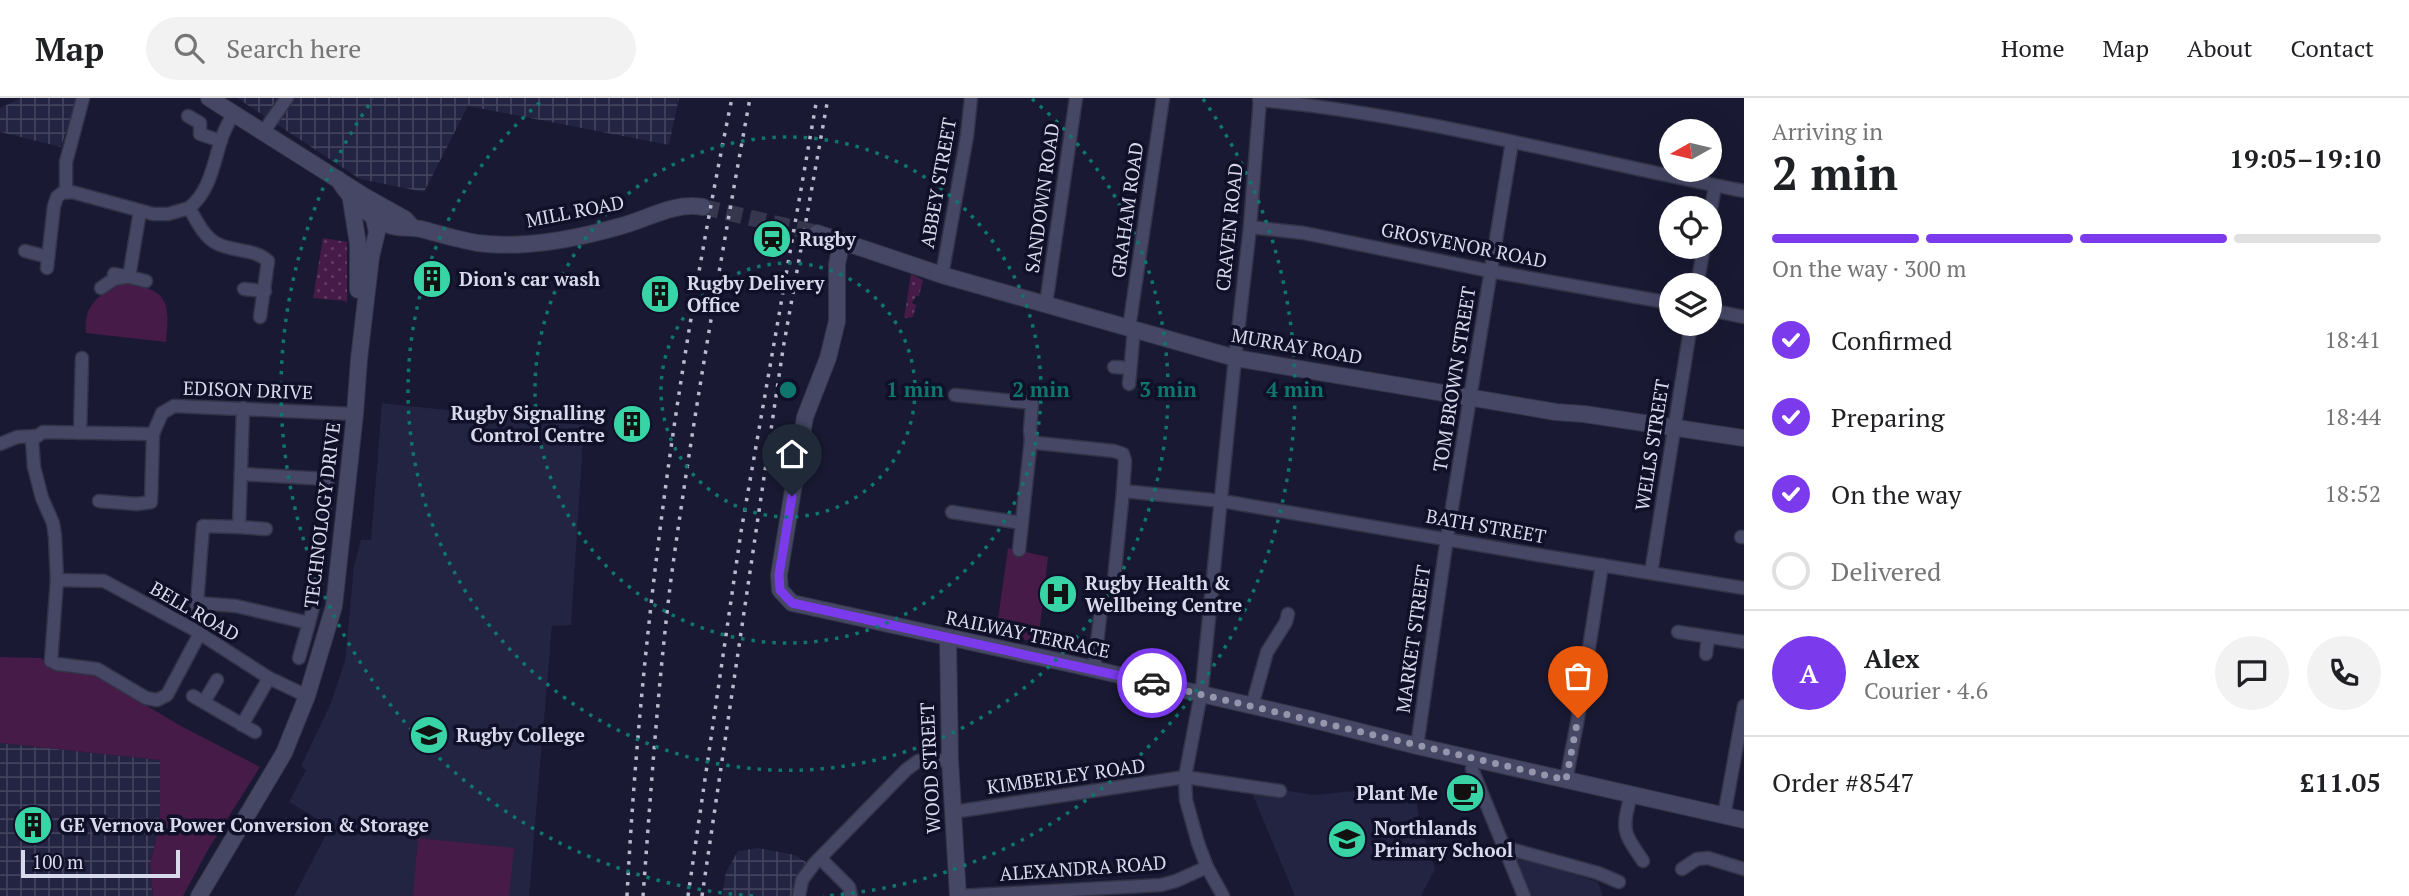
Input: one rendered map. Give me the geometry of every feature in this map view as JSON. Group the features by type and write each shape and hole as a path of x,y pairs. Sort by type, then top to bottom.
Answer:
{"street":[{"path":"66,192 66,162 83,98"},
{"path":"209,98 338,179 356,197 378,211 405,219 412,227"},
{"path":"264,131 287,98"},
{"name":"ABBEY STREET","path":"942,275 967,136 971,98"},
{"name":"SANDOWN ROAD","path":"1046,304 1076,98"},
{"name":"GRAHAM ROAD","path":"1129,384 1131,329 1163,98"},
{"path":"1259,99 1335,109 1511,142 1744,191"},
{"name":"CRAVEN ROAD","path":"1223,896 1207,867 1186,800 1185,777 1201,695 1250,227 1259,99"},
{"path":"25,251 47,262 54,206 57,197 66,192 153,214 168,214 189,208 199,200 206,186 220,141 234,112"},
{"path":"188,116 200,123 201,134 220,141"},
{"name":"TOM BROWN STREET","path":"1447,538 1511,142"},
{"path":"1713,196 1715,186"},
{"name":"TECHNOLOGY DRIVE","path":"356,197 359,359"},
{"name":"MILL ROAD","path":"412,227 478,243 545,242 621,226 671,209 703,206"},
{"path":"189,208 204,233 216,243 262,256 268,261 260,317"},
{"path":"123,276 140,211"},
{"path":"378,211 383,229 412,227"},
{"path":"358,248 378,211"},
{"name":"GROSVENOR ROAD","path":"1250,227 1304,233 1490,271 1659,301"},
{"name":"TECHNOLOGY DRIVE","path":"201,895 284,753 307,696 334,606 371,257 383,229"},
{"path":"817,233 853,245"},
{"name":"MURRAY ROAD","path":"853,245 942,275 1235,358 1556,412 1744,438"},
{"name":"RAILWAY TERRACE","path":"853,245 837,282 837,318 831,346 805,416 779,575 780,590 792,603 1744,820"},
{"path":"101,288 123,276 146,281"},
{"path":"244,289 265,291"},
{"path":"1722,312 1744,317"},
{"name":"WELLS STREET","path":"1651,573 1689,336"},
{"path":"79,433 82,359"},
{"path":"1114,367 1130,368"},
{"path":"955,395 1032,402 1031,439 1019,550"},
{"name":"EDISON DRIVE","path":"153,434 162,413 174,406 355,414"},
{"path":"239,527 243,408"},
{"path":"99,501 137,504 151,502 153,434 43,432 32,440 34,467 42,498 53,523 57,580 51,661 97,669 146,698 157,700 167,695 196,631 203,526 266,529"},
{"path":"0,444 17,437 36,436"},
{"path":"1031,439 1037,443 1123,454 1123,491 1114,580"},
{"path":"299,658 314,603 332,440"},
{"path":"241,474 327,479"},
{"name":"BATH STREET","path":"1123,491 1222,501 1744,587"},
{"path":"952,512 1022,523"},
{"name":"MARKET STREET","path":"1417,746 1447,538"},
{"path":"1566,780 1602,565"},
{"name":"BELL ROAD","path":"57,580 104,581 196,631 269,678 307,696"},
{"path":"197,603 236,606 310,623"},
{"path":"1094,670 1106,626 1101,608"},
{"path":"1252,706 1267,652 1290,620"},
{"path":"1678,632 1744,642"},
{"path":"1706,654 1708,636"},
{"name":"WOOD STREET","path":"948,638 950,760 959,896"},
{"path":"242,725 269,678"},
{"path":"217,680 198,699 255,732"},
{"path":"1724,816 1744,706"},
{"path":"1473,758 1472,769 1524,896"},
{"path":"799,896 802,880 814,864 905,770 918,761 950,760"},
{"name":"KIMBERLEY ROAD","path":"953,812 1185,777 1280,790"},
{"path":"1631,794 1623,826 1643,861"},
{"path":"1503,847 1598,873 1619,882"},
{"path":"1682,869 1697,859 1708,858 1744,869"},
{"path":"821,859 849,887 851,896"},
{"name":"ALEXANDRA ROAD","path":"959,896 1161,885 1207,867"}],"shaded area":[{"path":"21,98 77,98 61,147 0,132 0,108"},
{"path":"237,98 679,98 669,145 468,106 424,192 360,179"},
{"path":"323,238 347,242 347,303 313,298"},
{"path":"911,274 923,280 919,296 916,296 912,303 916,305 913,317 904,318"},
{"path":"119,282 146,288 161,297 167,314 166,342 86,333 90,308 99,297"},
{"name":"Rugby College","path":"382,403 584,425 571,625 552,626 529,896 294,896 330,827 289,802 306,770 301,766 330,705 345,661 354,565 361,540 371,540"},
{"path":"1008,548 1048,557 1038,643 996,633"},
{"path":"0,657 41,658 53,668 96,676 181,726 260,767 209,848 183,896 153,896 150,864 160,823 160,760 0,743"},
{"name":"GE Vernova Power Conversion & Storage","path":"0,743 160,760 160,823 150,864 153,896 0,896"},
{"name":"Northlands Primary School","path":"1271,788 1313,795 1414,788 1421,828 1435,869 1421,896 1295,896 1252,793"},
{"path":"418,838 514,848 509,896 413,896"},
{"path":"758,848 795,855 809,864 798,875 792,896 722,896 726,872 738,851"},
{"path":"1511,854 1598,882 1603,896 1530,896"}],"tunnel":[{"path":"703,207 817,233"}],"railway":[{"path":"627,896 642,695 664,495 695,296 732,98"},
{"path":"643,896 671,579 708,338 750,98"},
{"path":"688,896 741,532 817,98"},
{"path":"702,896 783,349 828,98"}],"way so far":[{"path":"1152,683 1566,780 1578,718"}],"place":[{"name":"Rugby","path":"772,239"},
{"name":"Dion's car wash","path":"432,279"},
{"name":"Rugby Delivery Office","path":"660,294"},
{"name":"Rugby Signalling Control Centre","path":"632,424"},
{"name":"Rugby Health & Wellbeing Centre","path":"1058,594"},
{"name":"Rugby College","path":"429,735"},
{"name":"Plant Me","path":"1465,793"},
{"name":"GE Vernova Power Conversion & Storage","path":"33,825"},
{"name":"Northlands Primary School","path":"1347,839"}],"route":[{"path":"792,496 779,584 780,590 792,603 1152,683"}]}
